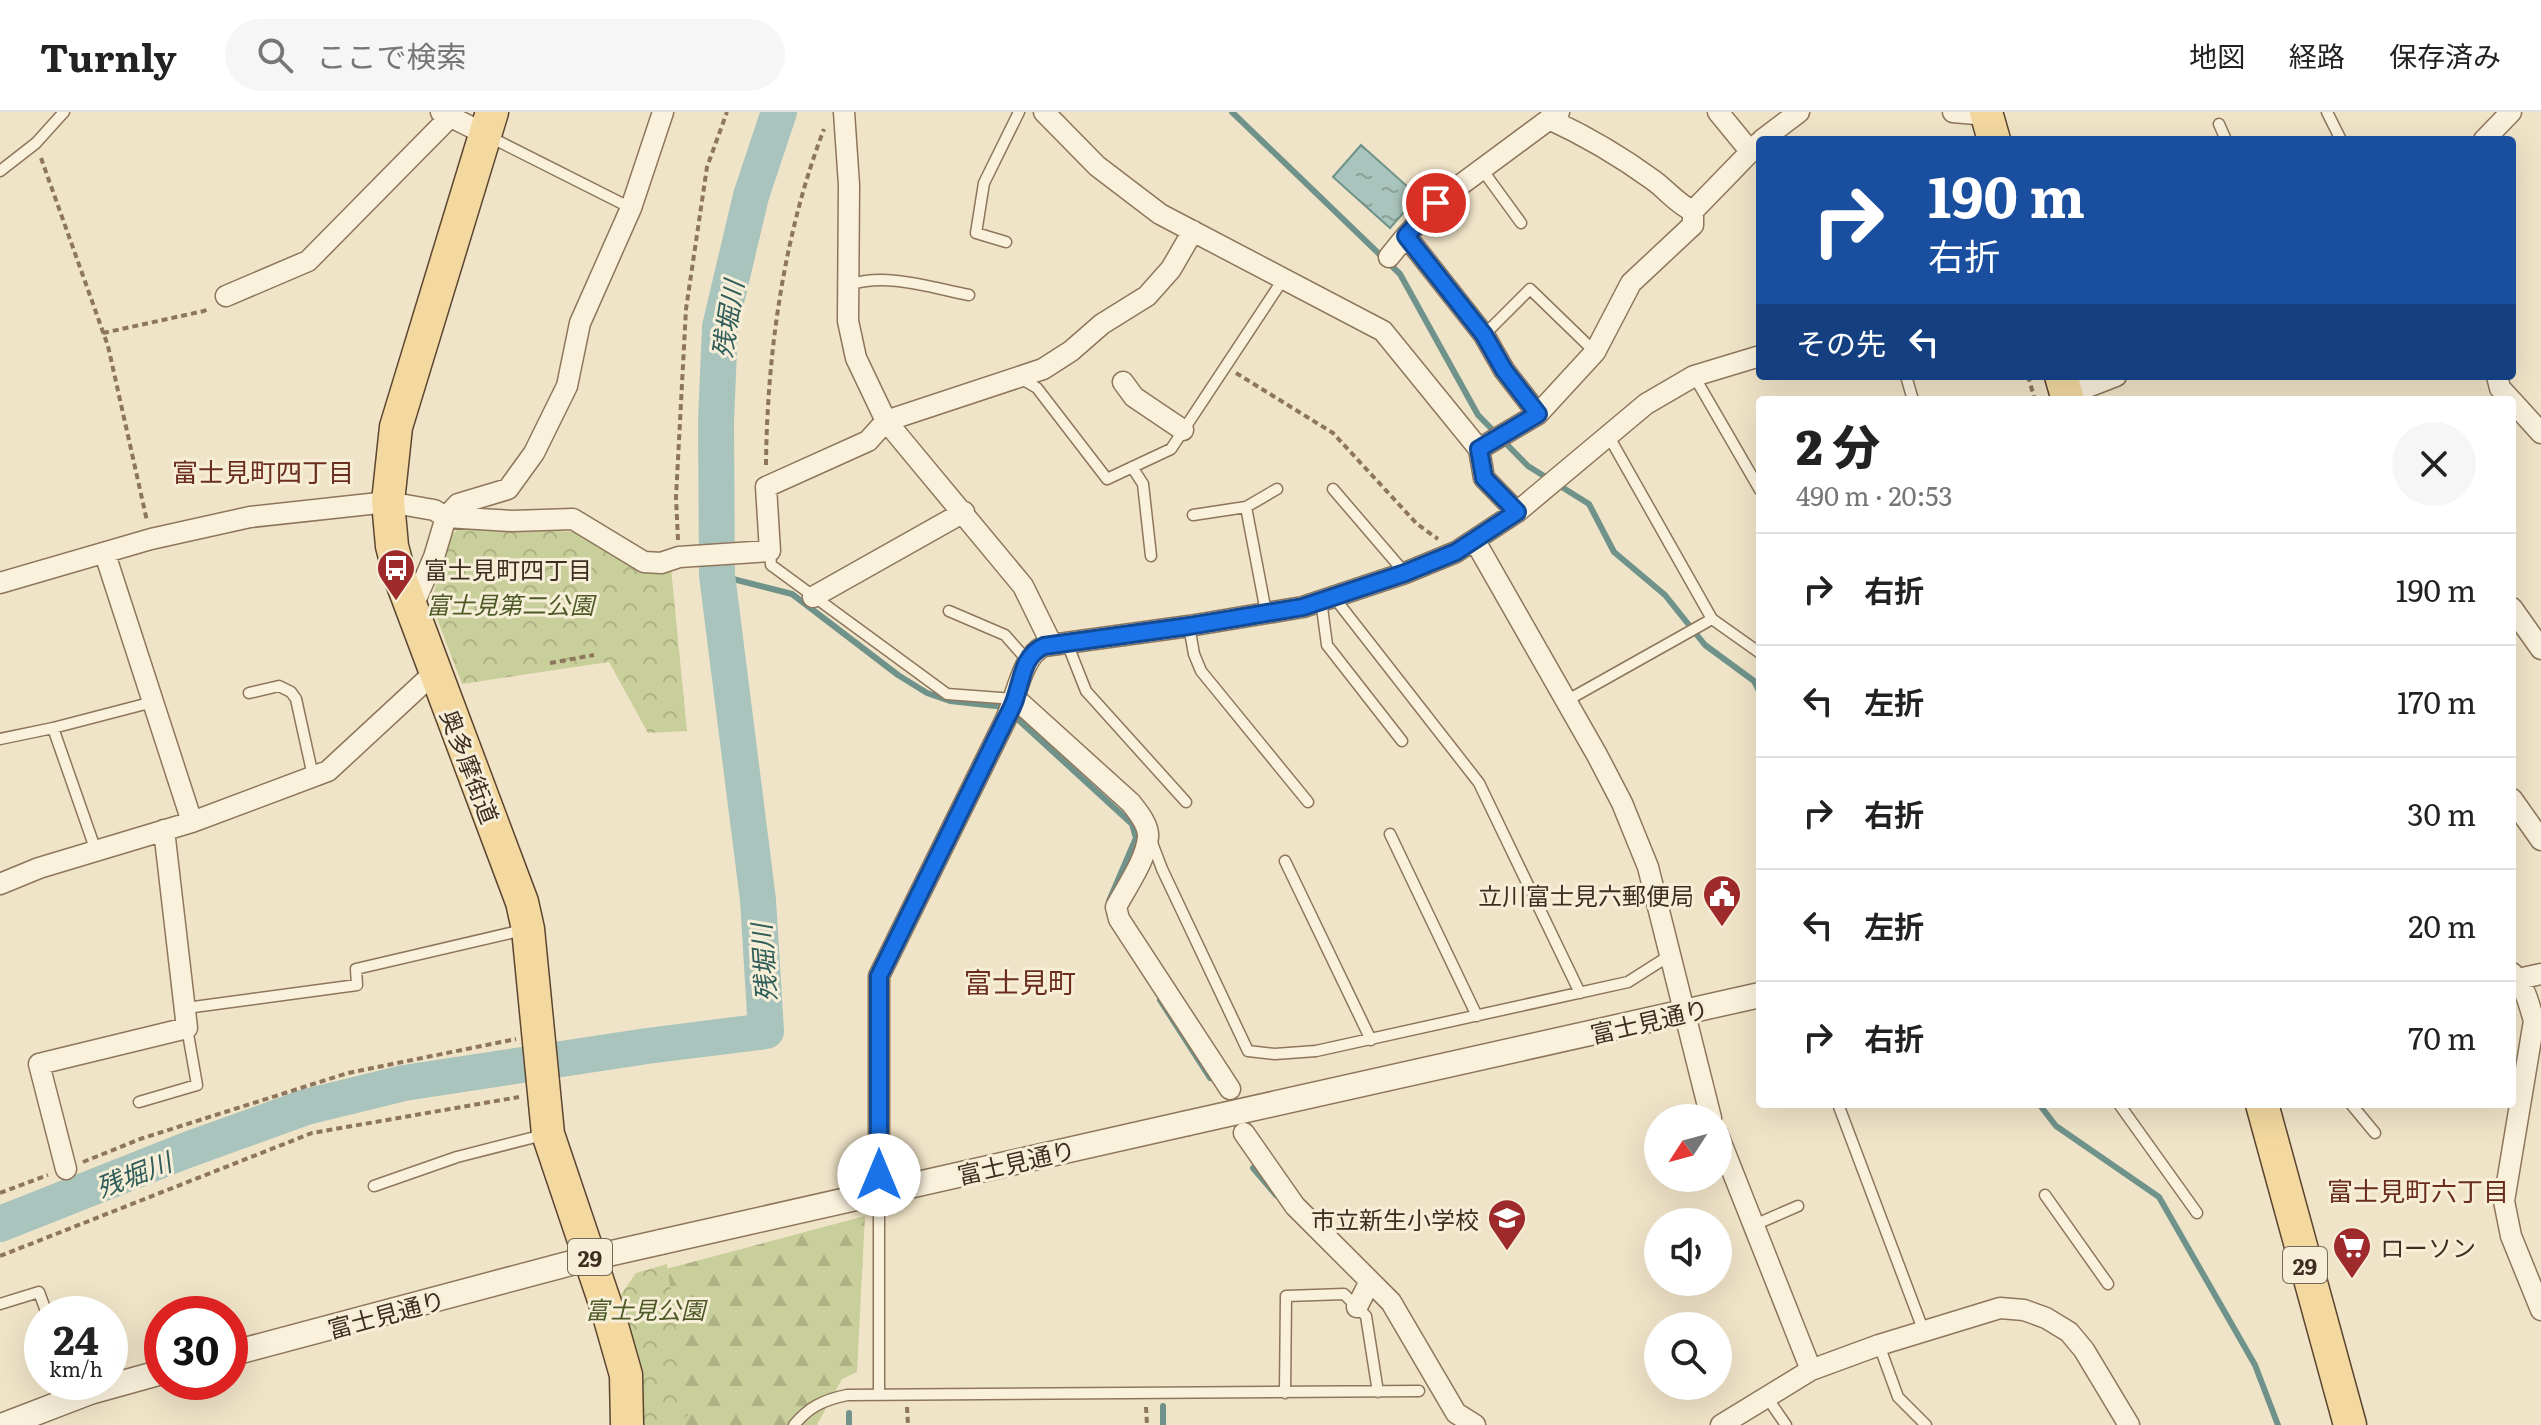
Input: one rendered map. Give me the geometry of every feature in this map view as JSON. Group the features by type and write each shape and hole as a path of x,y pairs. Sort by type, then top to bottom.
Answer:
{"main road":[{"name":"奥多摩街道","path":"488,123 396,427 388,502 392,546 411,611 514,875 528,929 548,1134 626,1375 627,1425"},
{"name":"29","path":"2263,1108 2350,1425"}],"street":[{"path":"411,611 434,557 446,517 458,504 508,489 534,453 567,386 580,323 631,208 663,112"},
{"path":"1044,112 1097,166 1160,214 1383,331 1492,441"},
{"path":"1718,112 1758,136"},
{"path":"1770,136 1799,112"},
{"path":"1953,112 1989,122"},
{"path":"2488,136 2511,112"},
{"path":"226,296 308,261 445,114 488,123"},
{"path":"1389,257 1436,203 1554,116 1657,182 1683,207 1693,211"},
{"path":"835,117 849,185 848,321 856,358 886,421 1023,586 1059,644"},
{"path":"1517,512 1484,478 1492,441 1538,414 1595,352 1631,283 1693,225 1693,211 1756,149"},
{"path":"0,583 151,539 250,517 388,502 434,510 446,517 512,521 573,519 644,562 661,563 682,558 770,551 766,487 868,441 886,421 1043,369 1071,351 1102,324 1147,296 1171,269 1193,231"},
{"path":"1406,236 1484,335 1504,370 1538,414"},
{"path":"879,1203 879,976 1011,710 1027,660 1035,650 1303,607 1405,573 1456,552 1517,512 1646,404 1694,376 1756,357"},
{"path":"2066,390 2102,380"},
{"path":"1123,382 1134,397 1183,430"},
{"path":"2516,405 2541,433"},
{"path":"813,597 964,512"},
{"path":"1475,541 1622,803 1648,867 1708,1104"},
{"path":"105,554 192,822"},
{"path":"2516,614 2541,649"},
{"path":"0,884 39,868 192,822 328,771 435,672"},
{"path":"1011,710 1131,803 1143,819 1149,835 1116,907 1119,919 1230,1089"},
{"path":"2516,805 2541,840"},
{"path":"66,1169 39,1064 186,1018 164,830"},
{"path":"2516,976 2541,974"},
{"path":"2516,978 2534,1021 2504,1201 2511,1236 2541,1310"},
{"name":"富士見通り","path":"248,1349 590,1258 1756,996"},
{"path":"1244,1133 1295,1206 1391,1302 1434,1391 1456,1413 1475,1425"},
{"path":"1732,1172 1811,1370"},
{"path":"1357,1307 1370,1281"},
{"path":"1721,1425 1811,1370 1879,1345 2000,1308 2024,1310 2046,1318 2069,1332 2084,1350 2126,1424"},
{"path":"4,1425 53,1400"}],"lane":[{"path":"0,171 36,143 64,112"},
{"path":"1006,242 976,233 984,183 1019,112"},
{"path":"2327,112 2339,136"},
{"path":"488,123 631,208"},
{"path":"2219,124 2224,136"},
{"path":"1481,168 1521,223"},
{"path":"1019,378 1037,388 1107,479 1171,449 1284,278"},
{"path":"849,285 863,280 903,282 969,295"},
{"path":"1484,335 1530,289 1595,352"},
{"path":"1694,376 1756,483"},
{"path":"1608,435 1712,619 1756,650"},
{"path":"1132,467 1143,484 1151,556"},
{"path":"1193,515 1246,507 1277,489"},
{"path":"1333,489 1405,573"},
{"path":"1246,507 1266,612"},
{"path":"770,551 771,565 947,694 1011,710"},
{"path":"1327,598 1327,645 1402,741"},
{"path":"1327,598 1479,783 1580,993"},
{"path":"949,611 1005,635 1027,660"},
{"path":"1566,701 1712,619"},
{"path":"1189,626 1201,671 1308,802"},
{"path":"1059,644 1086,691 1186,802"},
{"path":"249,693 279,686 291,692 296,699 313,776"},
{"path":"0,739 153,702"},
{"path":"53,728 96,851"},
{"path":"1390,834 1477,1016"},
{"path":"1149,835 1248,1051 1275,1054 1316,1051 1580,993 1628,982 1672,954"},
{"path":"1285,861 1371,1040"},
{"path":"139,1102 197,1085 186,1018 357,985 356,969 528,929"},
{"path":"1840,1108 1924,1332"},
{"path":"2122,1108 2197,1213"},
{"path":"2354,1108 2375,1133"},
{"path":"374,1186 457,1157 548,1134"},
{"path":"2045,1195 2108,1284"},
{"path":"879,1203 879,1395"},
{"path":"1752,1226 1798,1206"},
{"path":"1285,1393 1286,1296 1344,1294 1366,1316 1378,1392"},
{"path":"0,1304 24,1297"},
{"path":"1879,1345 1898,1397 1926,1425"},
{"path":"794,1425 823,1400 847,1395 1434,1391"},
{"path":"1766,1396 1786,1425"}],"path":[{"path":"682,558 676,497 686,309 707,167 727,112"},
{"path":"766,487 767,424 775,334 802,188 835,117"},
{"path":"36,143 103,333 151,539"},
{"path":"103,333 204,311 226,296"},
{"path":"1226,367 1333,433 1417,524 1456,552"},
{"path":"550,565 580,563"},
{"path":"550,663 594,655"},
{"path":"0,1193 140,1139 348,1073 538,1037"},
{"path":"0,1256 312,1133 544,1091"}],"green space":[{"name":"富士見第二公園","path":"462,526 578,532 671,568 687,731 648,733 609,662 462,684 431,603 449,537"},
{"path":"865,1216 857,1372 842,1379 817,1425 656,1425 632,1278"},
{"name":"富士見公園","path":"667,1264 688,1416 660,1425 636,1425 615,1303 636,1273"}],"water":[{"path":"1361,145 1418,196 1390,228 1333,177"}],"waterway":[{"name":"残堀川","path":"0,1224 306,1107 404,1083 766,1031 758,900 717,575 716,421 720,327 751,196 779,112"},
{"path":"1232,112 1400,274 1478,415 1528,466 1589,504 1614,552 1665,595 1705,645 1756,685"},
{"path":"717,575 792,594 898,675 927,693 950,701 1005,707"},
{"path":"1013,715 1132,824 1136,838 1109,901"},
{"path":"1160,1000 1210,1078"},
{"path":"2042,1108 2056,1126 2159,1197 2255,1365 2278,1425"},
{"path":"1253,1168 1276,1195"},
{"path":"1163,1406 1163,1425"},
{"path":"849,1413 849,1425"}],"place":[{"name":"富士見町四丁目","path":"396,602"},
{"name":"立川富士見六郵便局","path":"1722,928"},
{"name":"市立新生小学校","path":"1507,1252"},
{"name":"ローソン","path":"2352,1280"}],"district":[{"name":"富士見町四丁目","path":"263,470"},
{"name":"富士見町","path":"1020,981"},
{"name":"富士見町六丁目","path":"2418,1189"}],"route":[{"path":"879,1175 879,976 1016,699 1027,660 1035,650 1044,646 1303,607 1405,573 1456,552 1517,512 1484,478 1479,449 1538,414 1504,370 1484,335 1406,236 1436,203"}]}
